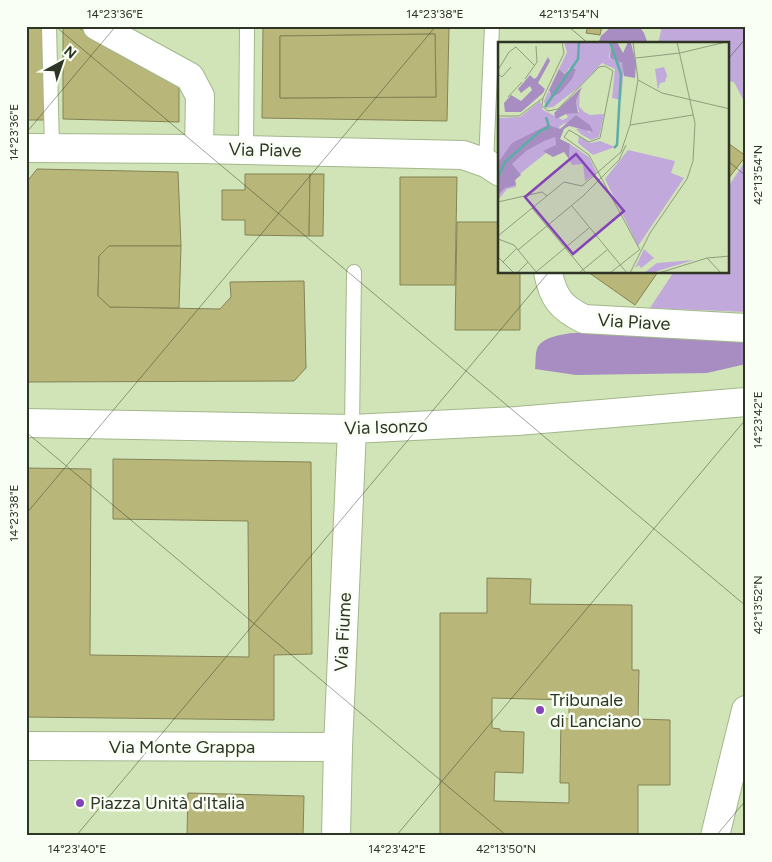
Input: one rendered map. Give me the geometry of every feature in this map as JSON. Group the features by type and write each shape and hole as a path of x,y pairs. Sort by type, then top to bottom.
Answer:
{"street":[{"path":"97,26 190,77 200,96 199,149"},
{"name":"Via Piave","path":"39,148 199,149 463,155 493,167"},
{"name":"Via Piave","path":"548,274 551,289 559,302 570,312 584,319 746,328"},
{"name":"Via Isonzo","path":"26,423 352,429 518,421 746,402"},
{"name":"Via Fiume","path":"336,836 352,429"},
{"path":"715,836 746,710"},
{"name":"Via Monte Grappa","path":"26,746 338,747"}],"lane":[{"path":"39,148 49,26"},
{"path":"246,150 247,26"},
{"path":"492,26 493,167"},
{"path":"352,429 354,272"}],"shaded area":[{"path":"612,26 639,26 647,42 599,42 601,36"},
{"path":"662,26 746,26 746,105 734,82 730,81 730,42 658,42"},
{"path":"746,160 746,312 650,308 672,274 730,274 730,184"},
{"path":"587,332 746,339 746,364 707,373 576,375 535,369 537,349 545,340 559,335"}],"building":[{"path":"26,26 45,26 45,120 26,120"},
{"path":"63,26 75,26 179,81 179,122 63,119"},
{"path":"263,26 449,26 447,121 262,118","holes":["435,34 436,97 280,98 280,36"]},
{"path":"588,26 602,26 600,35 586,33"},
{"path":"435,34 436,97 280,98 280,36"},
{"path":"730,144 746,156 730,176"},
{"path":"37,169 178,172 181,246 109,246 99,256 98,296 110,307 220,309 231,297 230,282 304,281 306,368 294,381 26,382 26,183"},
{"path":"245,174 310,174 309,236 245,235 245,220 222,220 222,190 245,190"},
{"path":"310,174 324,174 323,236 309,236"},
{"path":"400,177 457,177 455,285 400,285"},
{"path":"457,222 498,222 498,274 520,274 520,330 455,330"},
{"path":"109,246 181,246 179,308 110,307 98,296 99,256"},
{"path":"591,274 657,274 635,305"},
{"path":"113,459 311,462 312,654 274,655 274,720 26,717 26,468 91,469 90,655 249,657 248,521 113,519"},
{"path":"487,578 531,579 530,604 632,605 632,670 639,670 638,719 670,720 670,785 638,785 638,836 440,836 440,613 487,613","holes":["492,698 569,700 569,719 561,718 560,783 569,783 569,803 494,801 495,772 523,773 524,732 500,731 500,729 492,728"]},
{"path":"188,793 304,796 303,836 187,836"}],"place":[{"name":"Tribunale di Lanciano","path":"540,710"},
{"name":"Piazza Unità d'Italia","path":"80,803"}]}
